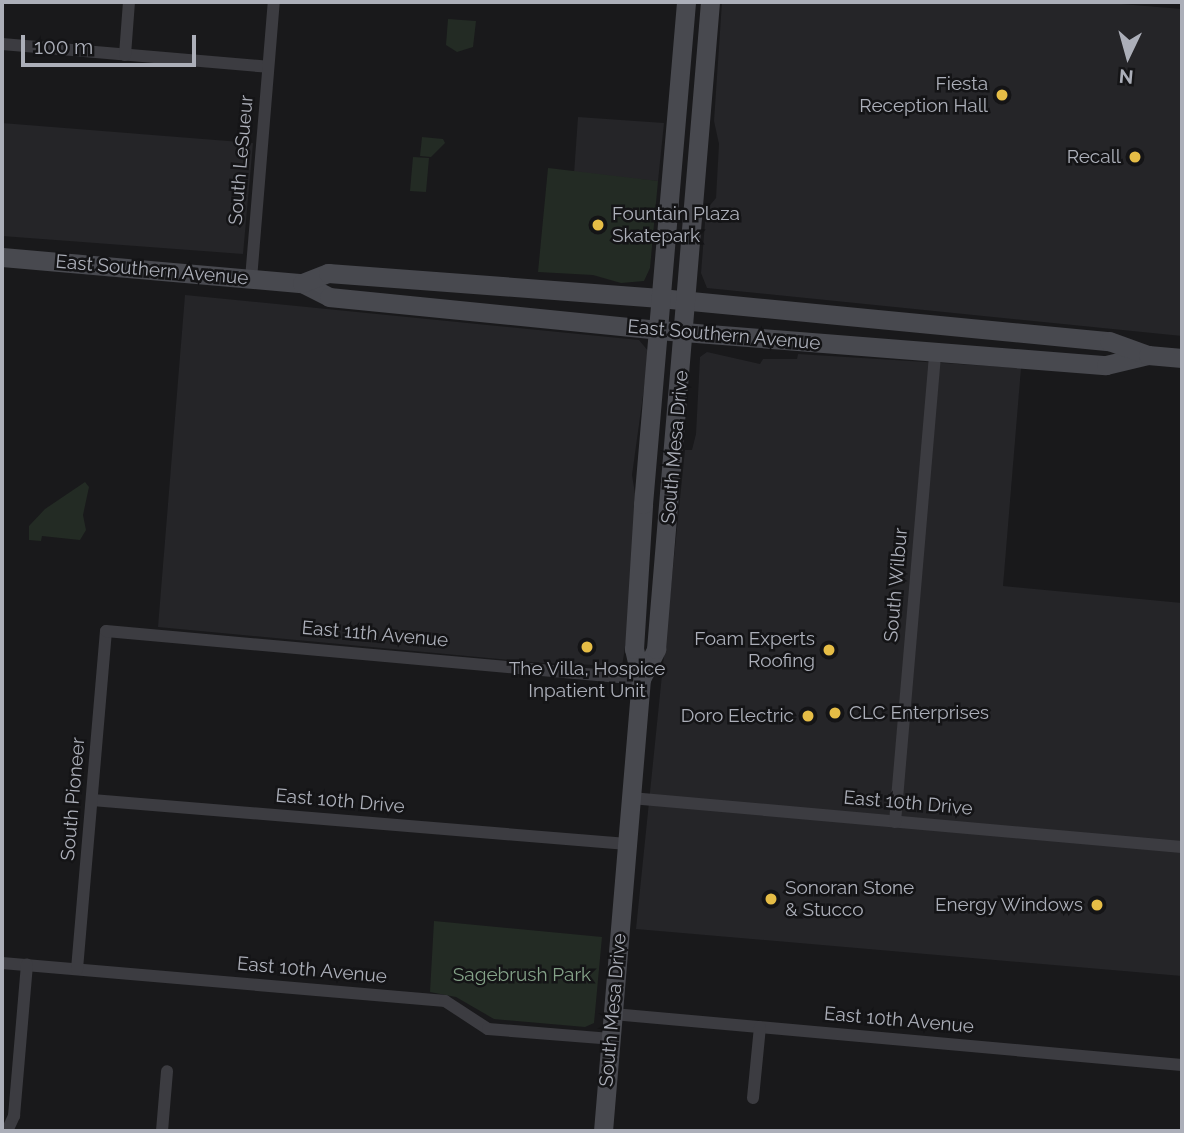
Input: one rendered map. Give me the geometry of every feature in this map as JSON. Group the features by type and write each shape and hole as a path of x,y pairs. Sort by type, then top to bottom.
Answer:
{"main road":[{"name":"South Mesa Drive","path":"603,1131 641,679 634,649 645,479 686,2"},
{"name":"South Mesa Drive","path":"641,679 656,649 710,2"},
{"name":"East Southern Avenue","path":"2,257 302,283 329,297 658,331 1106,365 1148,355"},
{"name":"East Southern Avenue","path":"302,283 328,273 687,301 1109,341 1148,355 1182,358"},
{"path":"371,302 404,292 454,294 493,285"},
{"path":"934,352 944,340 955,338 1031,341 1047,334"},
{"path":"645,479 653,501 654,570 662,588"}],"street":[{"path":"125,55 129,2"},
{"name":"South LeSueur","path":"251,279 274,2"},
{"path":"2,44 268,67"},
{"name":"South Wilbur","path":"895,822 934,352"},
{"name":"East 11th Avenue","path":"106,631 641,679"},
{"name":"South Pioneer","path":"77,969 106,631"},
{"name":"East 10th Drive","path":"631,798 1182,847"},
{"name":"East 10th Drive","path":"92,800 627,844"},
{"name":"East 10th Avenue","path":"2,963 445,1001 488,1029 611,1040"},
{"path":"7,1131 14,1116 27,965"},
{"name":"East 10th Avenue","path":"613,1014 1182,1065"},
{"path":"753,1098 760,1027"},
{"path":"162,1131 167,1071"}],"shaded area":[{"path":"722,2 1097,2 1182,9 1182,336 707,288 701,273 706,210 716,198 719,144 714,121"},
{"path":"578,117 664,123 658,181 574,174"},
{"path":"2,123 253,143 243,254 2,236"},
{"path":"185,295 639,340 649,352 632,475 637,506 630,617 622,666 543,663 158,627"},
{"path":"707,352 760,364 763,359 797,359 798,354 1021,368 1003,586 1182,603 1182,976 636,929 685,450 692,450 696,434 700,357"}],"green space":[{"path":"448,19 476,21 473,47 457,52 446,45"},
{"path":"422,137 443,139 445,143 431,157 420,156"},
{"path":"413,157 429,158 426,192 410,191"},
{"name":"Fountain Plaza Skatepark","path":"548,168 658,181 650,268 644,281 621,283 593,275 538,272"},
{"path":"85,482 89,487 83,515 86,530 80,540 42,536 41,541 29,540 29,526 45,509"},
{"name":"Sagebrush Park","path":"434,921 602,937 594,1023 585,1027 494,1019 456,997 430,992"}],"place":[{"name":"Fiesta Reception Hall","path":"1002,95"},
{"name":"Recall","path":"1135,157"},
{"name":"Fountain Plaza Skatepark","path":"598,225"},
{"name":"The Villa, Hospice Inpatient Unit","path":"587,647"},
{"name":"Foam Experts Roofing","path":"829,650"},
{"name":"CLC Enterprises","path":"835,713"},
{"name":"Doro Electric","path":"808,716"},
{"name":"Sonoran Stone & Stucco","path":"771,899"},
{"name":"Energy Windows","path":"1097,905"}]}
